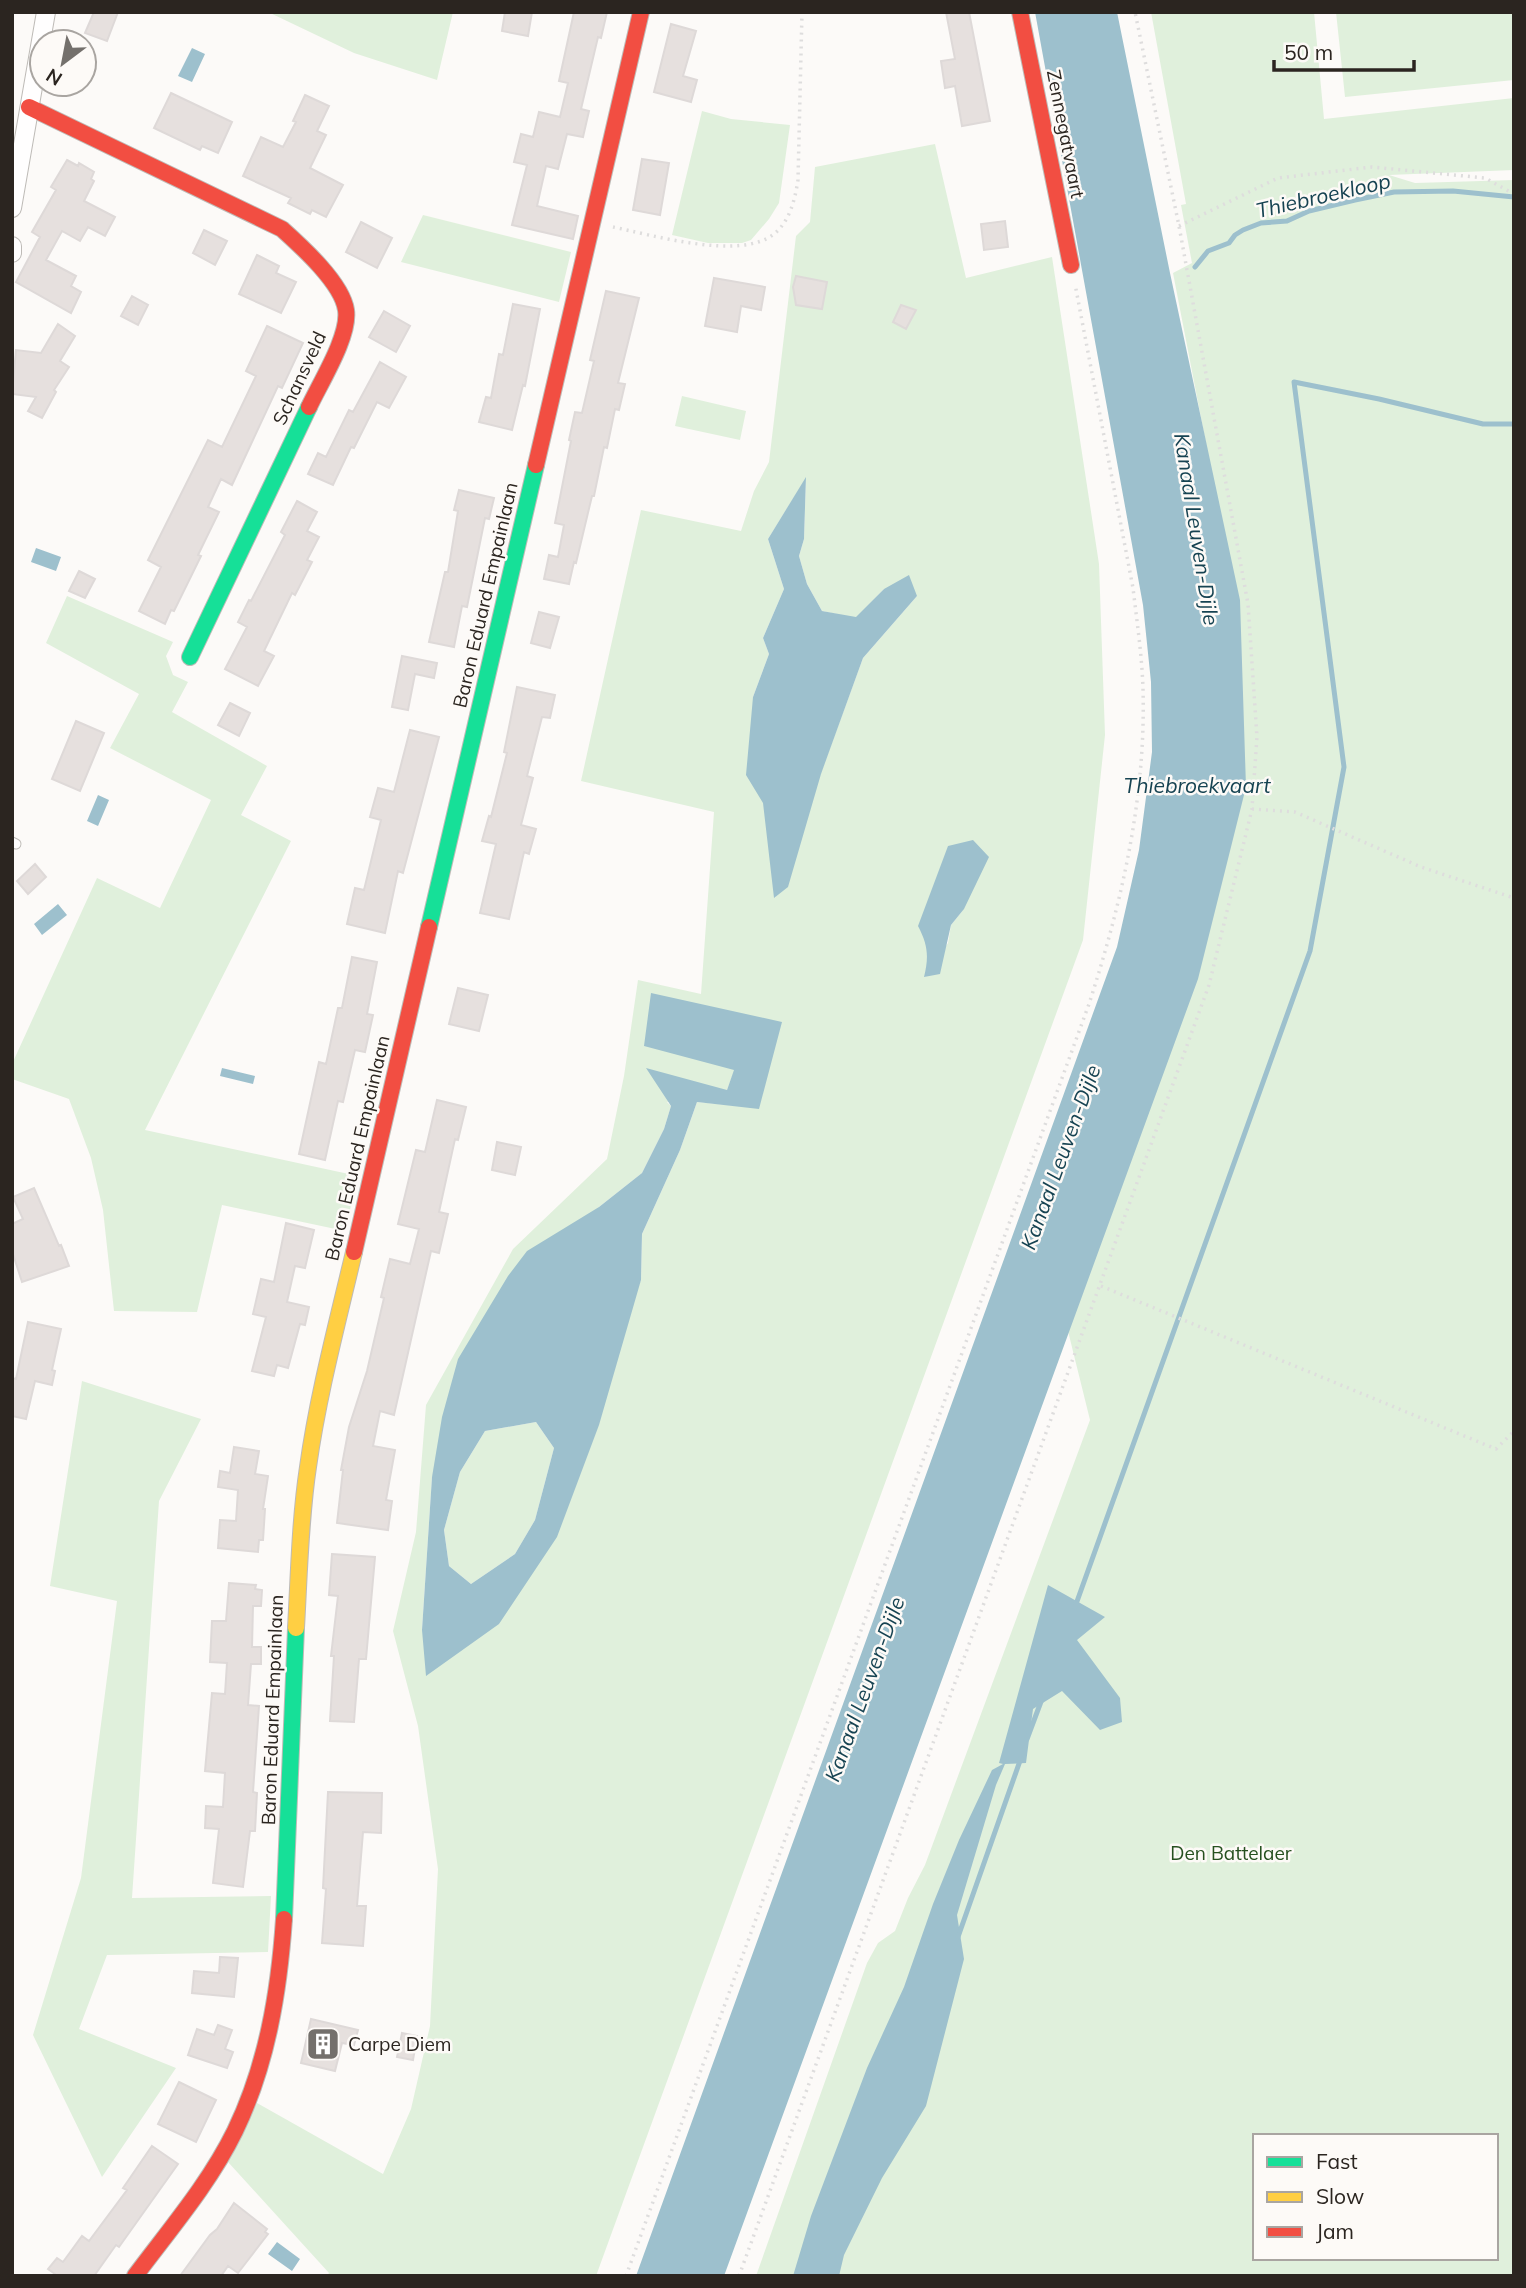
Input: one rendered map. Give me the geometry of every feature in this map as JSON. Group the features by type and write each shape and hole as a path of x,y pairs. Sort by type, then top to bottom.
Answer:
{"street":[{"path":"12,208 46,12"},
{"name":"Baron Eduard Empainlaan","path":"135,2276 214,2168 230,2141 258,2074 269,2036 279,1989 284,1939 295,1646 307,1472 340,1313 641,12"},
{"name":"Zennegatvaart","path":"1020,12 1071,265"},
{"name":"Schansveld","path":"29,107 282,229 300,244 343,298 346,310 342,337 190,657"},
{"path":"12,246 12,253"}],"path":[{"path":"593,223 713,246 746,244 774,234 794,204 798,180 802,12"},
{"path":"739,2276 1209,985 1252,809 1257,737 1248,604 1178,226 1135,12"},
{"path":"1178,226 1278,178 1372,167 1485,178 1514,194"},
{"path":"626,2276 1070,1056 1109,940 1129,858 1141,760 1143,689 1138,631 1133,588 1071,265"},
{"path":"1252,809 1295,812 1422,867 1514,898"},
{"path":"1101,1286 1496,1449 1514,1431"}],"green space":[{"path":"268,12 453,12 437,80 354,53"},
{"name":"Den Battelaer","path":"1151,12 1314,12 1324,119 1514,98 1514,170 1389,175 1415,183 1514,180 1514,2276 756,2276 867,1963 878,1943 895,1931 925,1865 1090,1420 1066,1323 1236,599 1173,273 1192,263 1181,205 1186,204"},
{"path":"1336,12 1514,12 1514,80 1345,97"},
{"path":"702,111 731,119 790,125 779,203 751,240 742,243 708,243 672,235"},
{"path":"935,144 966,278 1052,257 1099,564 1105,735 1083,940 596,2276 327,2276 329,2273 228,2162 257,2103 383,2174 411,2109 430,2026 438,1869 418,1726 393,1631 416,1532 426,1405 513,1249 607,1159 624,1076 638,980 701,994 714,812 581,781 641,510 741,531 754,491 769,462 796,236 810,222 815,167","holes":["806,478 804,539 799,556 807,584 822,611 856,618 884,589 917,596 863,658 775,898 753,697 769,654 763,638 784,589 768,539","964,909 951,925 948,943 925,977 928,944","735,1069 759,1108 697,1102 680,1150 642,1234 641,1280 499,1624 422,1630 432,1477 599,1207 642,1173 664,1129 671,1106 667,1102 727,1090"]},
{"path":"423,215 571,252 559,302 401,262"},
{"path":"682,396 746,411 740,440 675,426"},
{"path":"67,596 173,642 166,656 173,675 188,682 172,712 267,766 241,815 291,841 145,1130 358,1176 345,1231 222,1205 197,1312 114,1311 103,1210 91,1158 69,1099 12,1079 12,1064 97,878 160,908 211,800 110,748 139,694 46,643"},
{"path":"82,1381 201,1419 159,1501 132,1898 271,1896 268,1952 107,1955 79,2029 176,2068 102,2177 33,2035 81,1878 117,1601 50,1586"},
{"path":"536,1422 554,1448 535,1520 515,1554 471,1584 449,1566 444,1530 460,1472 485,1431"}],"water":[{"name":"Thiebroekvaart","path":"1035,12 1117,12 1240,600 1246,787 1198,979 724,2276 636,2276 1117,947 1139,850 1152,752 1151,682 1143,605"},
{"path":"192,48 205,54 192,82 178,76"},
{"path":"806,477 804,539 799,556 807,584 822,611 856,617 884,589 909,575 917,596 863,658 821,774 788,887 774,898 763,803 746,775 753,697 769,654 763,638 784,589 768,539"},
{"path":"36,548 61,557 56,571 31,562"},
{"path":"98,795 109,800 98,826 87,821"},
{"path":"973,840 989,857 964,909 951,925 940,974 924,977 927,951 918,926 948,846"},
{"path":"58,904 67,915 42,935 34,924"},
{"path":"651,993 782,1022 759,1109 697,1102 680,1150 642,1234 641,1280 599,1425 557,1537 499,1624 426,1676 422,1630 432,1477 442,1417 458,1359 508,1276 527,1251 599,1207 642,1173 664,1129 671,1106 646,1068 727,1090 734,1070 644,1046","holes":["536,1422 554,1448 535,1520 515,1554 471,1584 449,1566 444,1530 460,1472 485,1431"]},
{"path":"222,1068 255,1076 253,1084 220,1076"},
{"path":"1048,1585 1105,1617 1077,1640 1120,1698 1122,1722 1100,1730 1062,1691 1033,1709 1026,1763 1005,1764 996,1785 957,1915 964,1959 926,2106 882,2178 844,2255 839,2276 793,2276 811,2216 867,2068 904,1987 959,1840 992,1770 1003,1764 999,1763"},
{"path":"277,2242 300,2259 292,2271 268,2254"}],"building":[{"path":"94,12 118,12 107,41 98,38 98,28 87,28"},
{"path":"505,12 532,12 528,36 502,31"},
{"path":"574,12 607,12 601,38 598,37 581,109 589,111 583,137 567,134 558,169 546,166 537,206 578,216 573,239 512,225 527,165 514,162 521,134 533,137 539,112 560,117 568,83 559,81"},
{"path":"946,12 969,12 990,121 962,126 955,86 945,88 941,61 955,59"},
{"path":"671,24 696,31 683,76 697,80 691,102 654,92"},
{"path":"171,93 232,122 218,153 202,146 200,150 154,128"},
{"path":"305,95 329,106 317,131 326,135 310,168 343,185 326,217 312,210 310,214 288,203 291,198 243,176 261,137 283,147 296,122 293,121"},
{"path":"642,159 669,163 660,215 633,210"},
{"path":"67,160 78,166 79,163 94,172 91,179 94,181 84,201 115,217 105,236 88,227 80,241 62,231 46,260 76,276 71,286 81,292 71,313 16,282 40,237 32,232 56,190 51,187"},
{"path":"1005,221 1008,247 984,250 981,224"},
{"path":"361,222 392,238 377,268 346,252"},
{"path":"204,230 227,241 215,265 193,253"},
{"path":"257,255 279,266 276,273 296,282 281,313 239,294"},
{"path":"796,276 827,282 822,309 796,305 793,287"},
{"path":"714,278 765,287 761,310 741,306 737,332 705,326"},
{"path":"606,291 639,298 618,383 625,384 619,410 615,409 607,448 604,447 594,496 569,584 544,579 549,555 558,557 564,525 555,523 571,441 569,440 575,412 582,413 594,361 590,360"},
{"path":"132,296 148,305 138,325 121,316"},
{"path":"513,304 540,309 525,386 523,385 512,430 479,422 486,397 491,398 499,354 503,355"},
{"path":"901,305 916,310 906,329 893,322"},
{"path":"384,311 410,326 396,352 369,337"},
{"path":"58,324 75,336 60,361 69,367 54,390 56,392 42,418 28,411 36,397 12,394 16,350 41,353"},
{"path":"267,326 303,343 282,388 278,386 232,485 221,479 208,507 219,512 198,555 201,556 165,624 139,611 161,567 148,560 208,440 222,447 256,376 246,371"},
{"path":"380,362 406,377 389,408 377,402 333,485 308,474 318,453 326,457 349,410 353,412"},
{"path":"459,490 494,498 489,519 485,518 467,607 462,606 454,647 429,642 445,572 448,572 458,511 454,510"},
{"path":"297,501 317,512 307,531 319,537 307,560 312,562 295,595 292,593 264,651 274,656 258,686 225,669 247,627 238,622 285,535 281,532"},
{"path":"79,571 95,579 85,598 69,591"},
{"path":"539,612 559,617 550,648 531,643"},
{"path":"402,656 437,663 434,678 415,674 408,710 392,707"},
{"path":"517,687 555,695 550,718 542,717 527,776 533,778 521,825 536,829 529,854 524,852 509,919 480,913 496,844 482,841 507,753 504,752"},
{"path":"230,703 250,713 239,736 218,725"},
{"path":"76,721 104,733 80,791 52,779"},
{"path":"410,730 439,737 403,873 398,871 385,933 347,924 355,888 364,890 381,820 370,817 378,788 394,792"},
{"path":"35,864 46,877 28,894 17,881"},
{"path":"352,957 377,962 367,1014 373,1015 365,1052 355,1050 343,1102 338,1101 325,1160 299,1154 319,1062 326,1064 338,1008 342,1008"},
{"path":"458,988 488,995 479,1031 449,1024"},
{"path":"437,1100 466,1107 458,1140 455,1139 439,1212 448,1214 439,1253 431,1251 394,1415 380,1411 373,1446 395,1450 386,1500 392,1501 388,1530 337,1523 341,1470 349,1427 367,1371 390,1259 410,1264 419,1229 398,1224 416,1150 425,1152"},
{"path":"497,1142 521,1147 515,1175 492,1170"},
{"path":"34,1188 69,1266 22,1282 12,1251 12,1224 23,1219 13,1197"},
{"path":"286,1223 314,1230 305,1268 295,1266 287,1302 309,1307 305,1325 300,1324 288,1368 277,1365 274,1376 252,1371 266,1317 253,1314 261,1279 274,1282"},
{"path":"28,1322 61,1329 52,1370 55,1371 52,1385 35,1381 26,1419 12,1416 12,1378 16,1379"},
{"path":"234,1447 259,1451 255,1474 268,1476 263,1509 263,1540 259,1540 258,1552 218,1548 220,1520 236,1521 238,1490 218,1487 220,1471 230,1473"},
{"path":"332,1554 375,1557 366,1659 359,1659 354,1722 330,1721 334,1656 331,1656 338,1596 329,1595"},
{"path":"229,1583 256,1585 255,1589 262,1590 261,1606 253,1606 252,1647 261,1647 261,1664 251,1664 248,1705 259,1706 253,1792 257,1793 255,1831 250,1831 243,1887 213,1883 219,1829 205,1828 206,1806 223,1807 225,1773 205,1771 212,1693 225,1694 227,1663 210,1662 212,1621 226,1621"},
{"path":"328,1792 382,1793 381,1833 363,1832 357,1906 366,1906 363,1946 322,1943"},
{"path":"220,1957 238,1958 234,1997 192,1993 194,1971 219,1973"},
{"name":"Carpe Diem","path":"311,2019 358,2030 354,2045 342,2043 335,2071 301,2063"},
{"path":"218,2025 232,2030 225,2049 233,2052 227,2068 188,2055 197,2029 214,2035"},
{"path":"402,2033 417,2036 413,2060 397,2057"},
{"path":"179,2082 216,2100 196,2142 158,2124"},
{"path":"152,2146 178,2164 119,2247 116,2245 94,2276 54,2276 48,2269 57,2258 63,2262 82,2236 89,2241 127,2190 123,2188"},
{"path":"234,2203 267,2229 265,2232 268,2234 238,2273 228,2266 221,2276 180,2276 217,2229"}],"waterway":[{"name":"Thiebroekloop","path":"1195,267 1208,251 1229,243 1243,230 1261,223 1287,221 1309,211 1355,200 1394,192 1453,191 1514,197"},
{"path":"1075,1607 1310,951 1344,767 1294,382 1483,424 1514,424"},
{"path":"1027,1739 1042,1699"},
{"path":"958,1937 1021,1758"}],"traffic: fast":[{"path":"190,657 309,407"},
{"path":"429,927 536,465"},
{"path":"284,1919 296,1628"}],"traffic: slow":[{"path":"296,1628 303,1507 312,1440 354,1252"}],"traffic: jam":[{"path":"536,465 641,12"},
{"path":"1020,12 1071,265"},
{"path":"29,107 282,229 320,266 343,300 346,321 339,346 309,407"},
{"path":"354,1252 429,927"},
{"path":"135,2276 188,2206 225,2151 246,2106 270,2028 284,1919"}],"place":[{"name":"Carpe Diem","path":"323,2044"}],"water label":[{"name":"Kanaal Leuven-Dijle","path":"1197,529"},
{"name":"Kanaal Leuven-Dijle","path":"1060,1157"},
{"name":"Kanaal Leuven-Dijle","path":"864,1689"}]}
